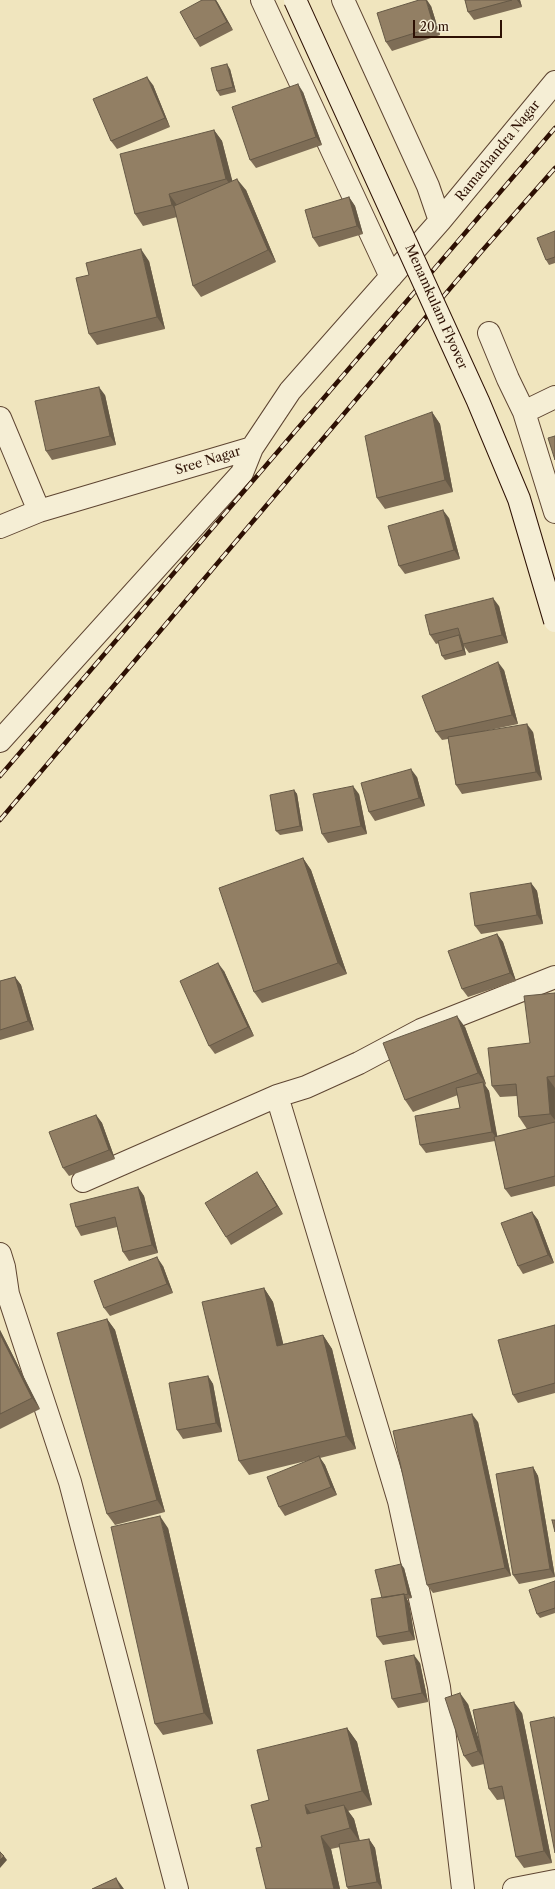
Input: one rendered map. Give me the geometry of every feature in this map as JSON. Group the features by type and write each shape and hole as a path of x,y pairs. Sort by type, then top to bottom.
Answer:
{"street":[{"path":"262,0 391,277"},
{"name":"Menamkulam Flyover","path":"295,0 410,249 478,401 519,499 555,621"},
{"path":"343,0 428,186 440,221"},
{"name":"Ramachandra Nagar","path":"391,277 440,221 555,82"},
{"name":"Sree Nagar","path":"0,527 39,512 252,448 290,391 391,277"},
{"path":"489,333 508,379 524,412 555,512"},
{"path":"524,412 555,397"},
{"path":"0,418 39,512"},
{"path":"0,741 242,473 252,448"},
{"path":"83,1181 277,1096 306,1087 359,1063 421,1030 555,977"},
{"path":"277,1096 399,1500 439,1687 463,1889"},
{"path":"0,1254 4,1267 8,1294 70,1482 177,1889"},
{"path":"514,1889 555,1881"}],"building":[{"path":"202,0 215,0 227,22 195,39 180,12"},
{"path":"419,0 426,0 434,27 386,42 377,13"},
{"path":"465,0 512,0 468,12"},
{"path":"227,64 233,87 217,91 211,68"},
{"path":"147,77 165,118 111,141 93,99"},
{"path":"298,84 316,137 250,160 232,107"},
{"path":"214,130 226,179 169,194 172,205 135,214 120,154"},
{"path":"237,179 268,250 193,286 174,206"},
{"path":"349,197 357,226 313,238 305,210"},
{"path":"555,231 555,257 546,260 537,238"},
{"path":"141,249 157,317 89,334 76,278 89,275 86,263"},
{"path":"99,387 110,436 46,451 35,401"},
{"path":"432,412 445,480 377,498 365,436"},
{"path":"555,436 555,460 548,438"},
{"path":"443,510 454,550 399,566 388,526"},
{"path":"493,598 502,635 463,644 458,628 430,635 425,615"},
{"path":"459,635 463,650 442,656 438,641"},
{"path":"498,662 512,715 436,732 422,696"},
{"path":"527,724 536,772 456,785 448,737"},
{"path":"411,769 419,798 369,812 361,783"},
{"path":"353,786 361,826 322,834 313,794"},
{"path":"294,790 300,826 276,831 270,795"},
{"path":"303,858 338,963 254,992 219,888"},
{"path":"531,883 537,915 475,926 470,893"},
{"path":"497,934 510,973 462,989 448,951"},
{"path":"218,963 248,1027 209,1046 180,981"},
{"path":"15,977 28,1021 0,1030 0,981"},
{"path":"555,993 555,1076 547,1077 550,1114 519,1117 516,1084 492,1086 488,1048 530,1043 524,996"},
{"path":"457,1016 478,1073 405,1100 383,1043"},
{"path":"483,1082 492,1132 420,1145 415,1116 460,1108 456,1088"},
{"path":"96,1115 109,1150 63,1168 49,1132"},
{"path":"555,1122 555,1176 505,1189 494,1137"},
{"path":"257,1172 277,1206 226,1237 205,1203"},
{"path":"138,1187 152,1245 123,1252 115,1217 76,1227 70,1204"},
{"path":"532,1212 548,1255 518,1266 501,1223"},
{"path":"157,1257 167,1284 104,1308 94,1281"},
{"path":"264,1288 277,1346 323,1335 346,1436 239,1461 202,1302"},
{"path":"107,1319 157,1500 107,1514 57,1333"},
{"path":"555,1325 555,1383 513,1395 498,1340"},
{"path":"0,1334 32,1398 0,1414"},
{"path":"208,1376 216,1423 177,1430 169,1383"},
{"path":"472,1414 505,1568 427,1585 393,1431"},
{"path":"319,1456 331,1487 279,1507 267,1477"},
{"path":"533,1467 550,1569 513,1575 496,1474"},
{"path":"160,1516 204,1713 155,1724 111,1527"},
{"path":"552,1520 555,1520 555,1532"},
{"path":"401,1564 408,1594 382,1598 375,1570"},
{"path":"555,1581 555,1608 537,1614 529,1590"},
{"path":"404,1594 409,1631 377,1637 371,1599"},
{"path":"414,1655 422,1693 392,1699 385,1661"},
{"path":"460,1693 478,1751 464,1756 445,1698"},
{"path":"514,1702 544,1851 516,1857 502,1786 489,1789 473,1710"},
{"path":"554,1717 555,1720 555,1853 530,1722"},
{"path":"347,1728 362,1791 305,1805 307,1814 344,1805 350,1828 321,1836 334,1889 266,1889 256,1848 262,1847 251,1805 269,1800 257,1750"},
{"path":"369,1839 377,1882 347,1887 339,1844"},
{"path":"0,1852 4,1856 0,1860"},
{"path":"116,1878 121,1889 92,1889"}],"railway":[{"path":"0,776 555,128"},
{"path":"0,820 481,252 555,168"}]}
